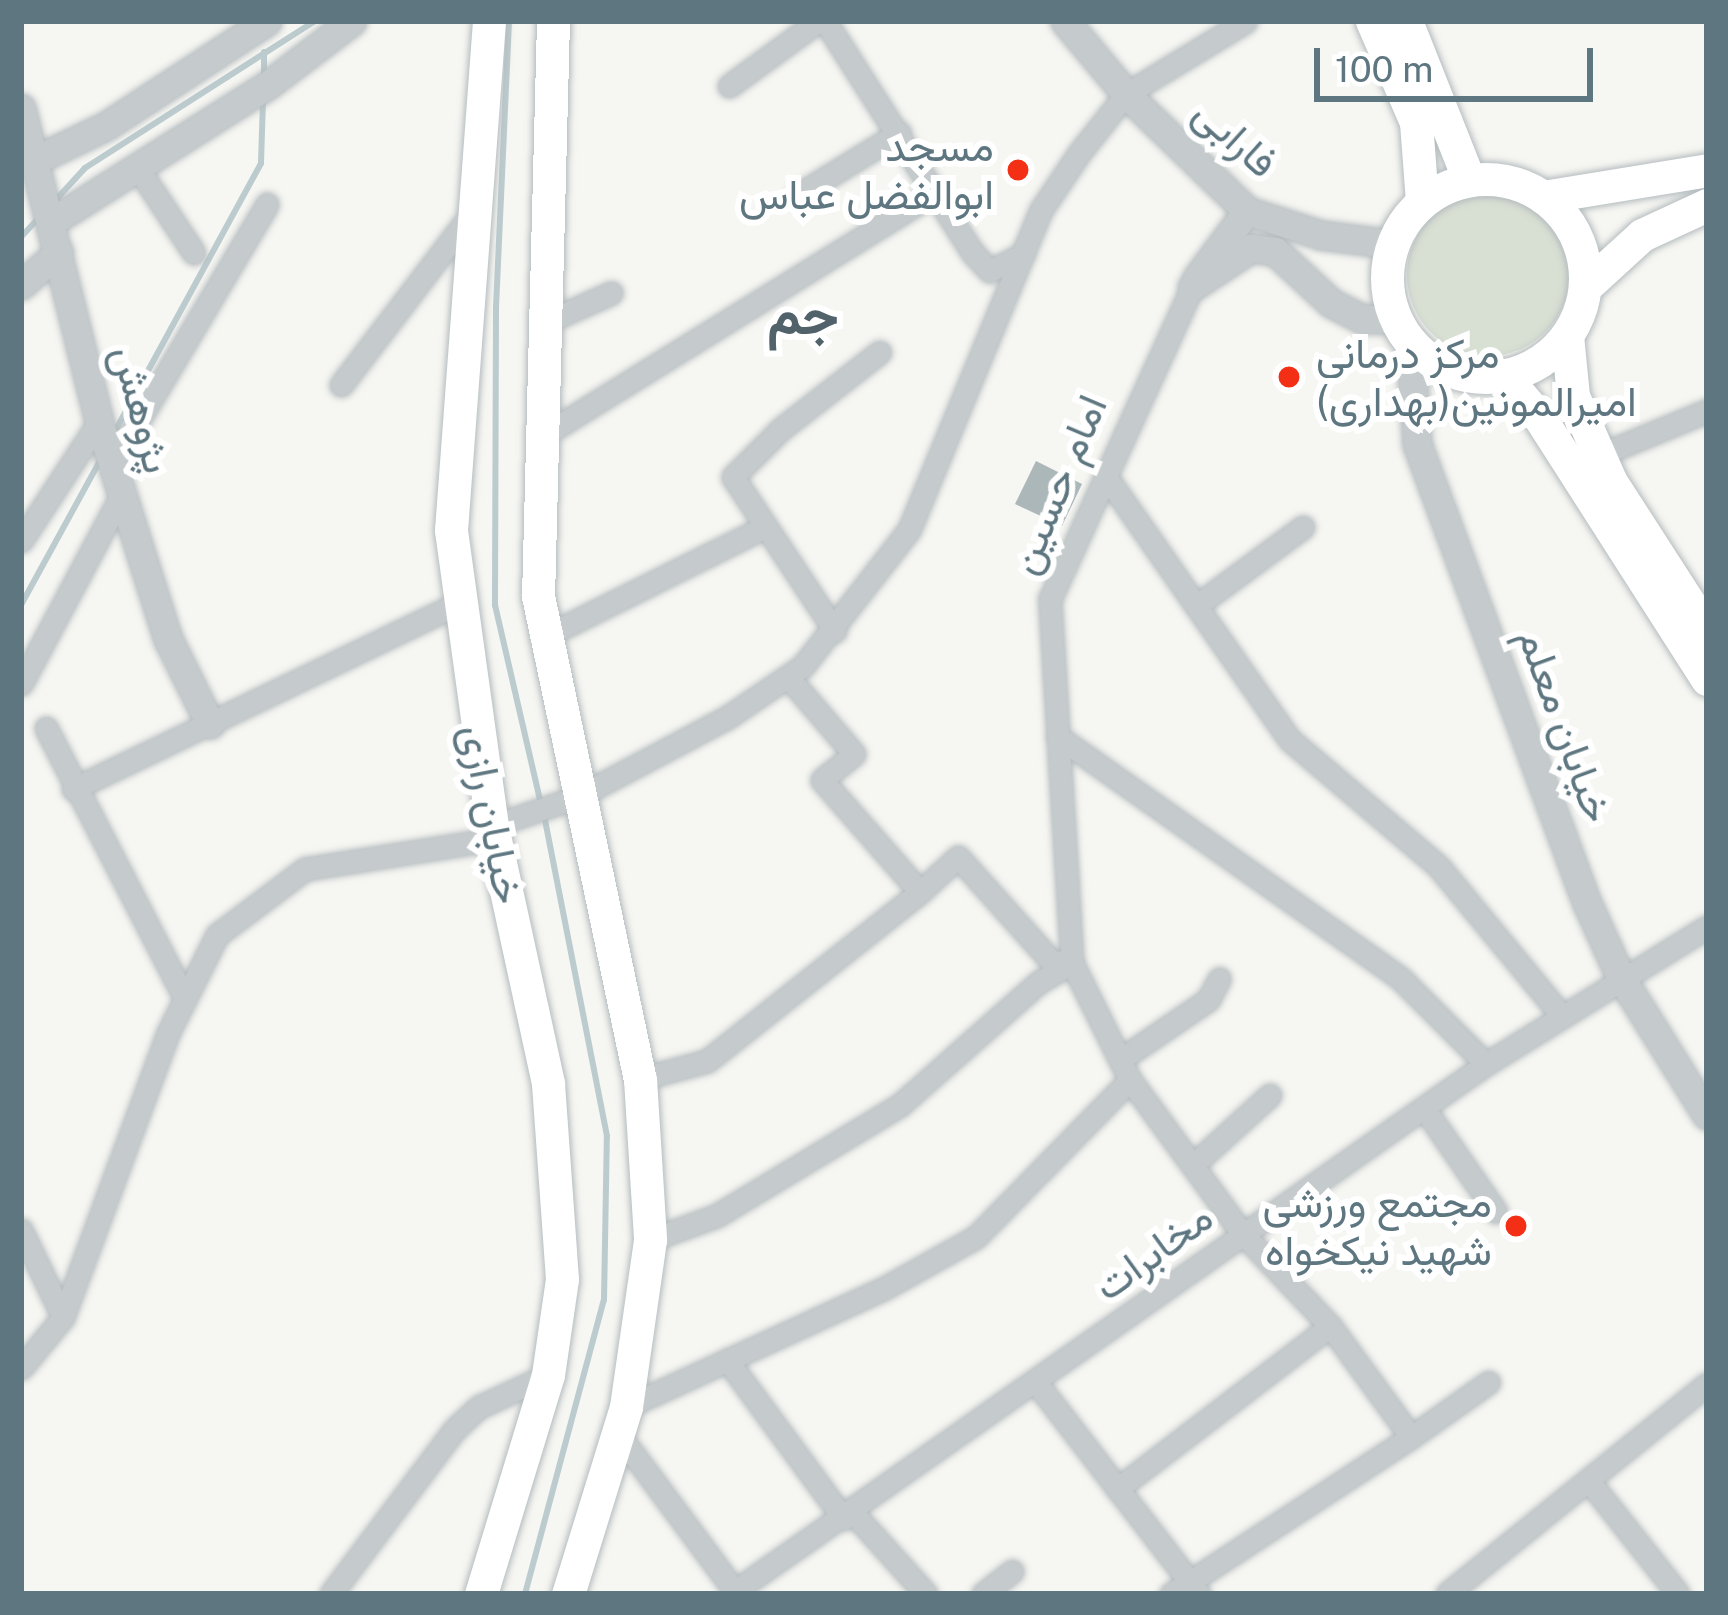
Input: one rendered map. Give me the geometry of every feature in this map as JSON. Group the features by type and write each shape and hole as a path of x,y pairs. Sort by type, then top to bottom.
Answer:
{"main road":[{"name":"خیابان رازی","path":"481,1594 548,1375 562,1280 548,1083 494,832 455,605 451,530 469,217 489,21"},
{"path":"553,21 538,438 538,596 640,1078 650,1240 623,1421 568,1594"},
{"path":"1372,21 1416,122 1422,202"},
{"path":"1406,21 1469,180"},
{"path":"1543,197 1707,170"},
{"path":"1568,335 1528,368 1503,376 1452,371 1403,330 1387,269 1392,244 1422,202 1469,180 1520,184 1543,197 1576,236 1585,287"},
{"path":"1614,185 1619,220 1642,235"},
{"path":"1573,396 1568,335 1585,287 1642,235 1707,206"},
{"path":"1503,376 1540,418 1707,679"},
{"path":"1540,418 1542,386 1563,385 1707,631"}],"street":[{"path":"33,184 106,126 267,21"},
{"path":"51,222 352,21"},
{"path":"729,86 822,21 990,271 1024,254"},
{"name":"فارابی","path":"1065,21 1126,94 1247,211 1322,235 1392,244"},
{"path":"21,1368 63,1316 185,998 217,934 305,869 494,832 577,797 788,677 835,631 909,530 1041,210 1126,94 1246,21"},
{"name":"پژوهش","path":"21,108 33,184 51,222 101,426 168,639 210,724"},
{"path":"798,196 898,133"},
{"path":"137,167 194,253"},
{"path":"538,438 937,191"},
{"path":"113,460 267,204"},
{"name":"امام حسین","path":"1072,963 1051,599 1192,287 1247,211"},
{"path":"341,385 469,217"},
{"path":"1306,274 1321,268 1328,252 1322,235"},
{"name":"فارابی","path":"1192,287 1251,248 1275,251 1306,274 1331,303 1362,319 1403,330"},
{"path":"21,285 59,252"},
{"path":"542,325 611,293"},
{"name":"خیابان معلم","path":"1403,330 1418,444 1620,976 1707,1115"},
{"path":"835,631 735,490 737,469 880,352"},
{"path":"1600,455 1707,410"},
{"path":"21,541 101,426"},
{"path":"1105,475 1200,603 1290,740 1439,866 1562,1016"},
{"path":"21,684 122,494"},
{"path":"1200,603 1303,527"},
{"path":"546,636 763,528"},
{"path":"73,789 455,605"},
{"path":"788,677 854,754 822,780 920,892"},
{"path":"46,728 73,789 185,998"},
{"path":"1057,736 1401,979 1486,1064"},
{"path":"640,1078 707,1061 958,857 1052,961 1072,963"},
{"name":"مخابرات","path":"736,1592 1038,1384 1486,1064 1620,976 1707,927"},
{"path":"1072,963 1124,1057 1130,1080 1242,1234 1330,1326 1411,1437"},
{"path":"650,1240 716,1216 900,1106 1040,982 1072,963"},
{"path":"1124,1057 1208,1000 1219,980"},
{"path":"736,1592 623,1421 727,1360 976,1237 1130,1080"},
{"path":"1192,1166 1270,1095"},
{"path":"1424,1108 1496,1212"},
{"path":"21,1230 63,1316"},
{"path":"1118,1489 1330,1326"},
{"path":"727,1360 848,1516 926,1594"},
{"path":"331,1594 454,1430 479,1407 548,1375"},
{"path":"1038,1384 1118,1489 1186,1590 1489,1382"},
{"path":"1447,1594 1707,1384"},
{"path":"1588,1480 1678,1594"},
{"path":"983,1594 1012,1571"}],"shaded area":[{"path":"1488,194 1519,201 1545,218 1562,244 1569,275 1562,306 1545,332 1519,349 1488,356 1457,349 1431,332 1414,306 1407,275 1414,244 1431,218 1457,201"}],"building":[{"path":"1036,461 1082,484 1062,526 1015,504"}],"waterway":[{"path":"52,204 85,168 315,21"},
{"path":"509,21 496,309 495,605 541,804"},
{"path":"264,52 264,74"},
{"path":"114,433 261,163 263,99"},
{"path":"21,237 39,218"},
{"path":"21,605 100,461"},
{"path":"525,1594 604,1300 607,1136 544,816"}],"place":[{"name":"مسجد ابوالفضل عباس","path":"1018,170"},
{"name":"مرکز درمانی امیرالمونین(بهداری)","path":"1289,377"},
{"name":"مجتمع ورزشی شهید نیکخواه","path":"1516,1226"}],"district":[{"name":"جم","path":"803,315"}]}
